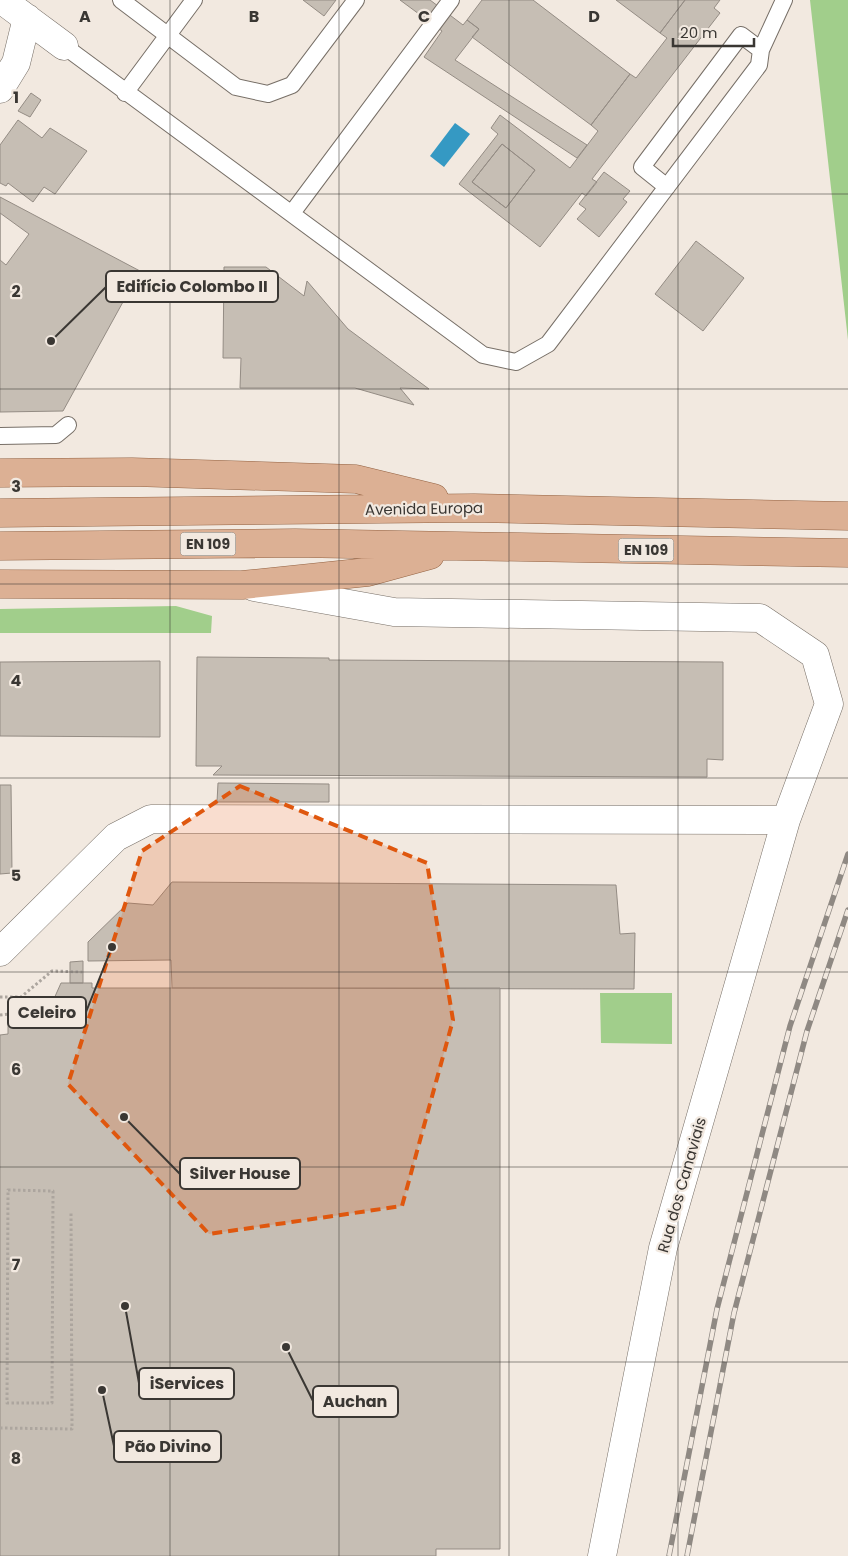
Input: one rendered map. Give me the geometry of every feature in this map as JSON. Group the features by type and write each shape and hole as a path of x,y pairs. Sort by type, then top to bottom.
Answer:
{"main road":[{"path":"0,473 132,472 356,480 474,508"},
{"name":"Avenida Europa","path":"0,513 474,508 848,516"},
{"name":"EN 109","path":"0,546 295,543 848,553"},
{"path":"0,584 238,585 368,572 459,547"}],"street":[{"path":"2,0 64,46"},
{"path":"0,89 16,63 27,18"},
{"name":"Rua dos Canaviais","path":"238,585 394,612 760,618 815,655 829,704 786,820 663,1248 602,1556"},
{"path":"0,952 116,837 151,819 786,820"}],"lane":[{"path":"121,0 236,87 268,94 292,85 356,0"},
{"path":"125,93 194,0"},
{"path":"292,213 451,0"},
{"path":"64,46 125,93 292,213 483,355 516,362 548,344 759,66 761,50 784,0"},
{"path":"667,187 642,167 741,35 761,50"},
{"path":"0,436 56,435 68,425"}],"path":[{"path":"0,1015 9,1014 21,997 52,971 83,972"},
{"path":"0,997 21,997"},
{"path":"8,1190 53,1191 52,1404 7,1403 8,1190"},
{"path":"0,1428 72,1429 71,1211"}],"highlighted area":[{"path":"240,786 427,863 453,1020 402,1206 209,1234 68,1084 142,851"}],"green space":[{"path":"810,0 848,0 848,340"},
{"path":"176,606 212,616 211,633 0,633 0,609"},
{"path":"600,993 672,993 672,1044 601,1043"}],"water":[{"path":"455,123 470,134 444,167 430,156"}],"building":[{"path":"303,0 336,0 324,16"},
{"path":"400,0 430,0 463,25 467,20 479,29 455,60 587,145 577,158 424,57 442,31"},
{"path":"482,0 533,0 630,74 591,125 472,37 479,29 467,20"},
{"path":"616,0 685,0 660,33"},
{"path":"685,0 720,0 714,8 720,13 592,179 597,182 586,196 582,193 540,247 459,184 498,134 491,128 500,115 570,168 598,131 591,125 630,74 636,78 667,38 660,33","holes":["502,144 535,170 506,208 472,182"]},
{"path":"31,93 41,100 30,117 18,111"},
{"path":"18,120 42,138 50,128 87,151 55,194 44,187 33,202 8,183 6,186 0,183 0,145"},
{"path":"502,144 535,170 506,208 472,182"},
{"path":"604,172 630,191 623,199 627,202 599,237 577,219 586,209 579,204"},
{"path":"0,197 140,271 63,411 0,412"},
{"path":"0,213 29,234 6,265 0,260"},
{"path":"696,241 744,278 703,331 655,294"},
{"path":"224,267 266,267 304,296 307,281 348,329 429,389 400,388 414,405 355,388 240,388 241,358 223,358"},
{"path":"197,657 329,658 329,660 723,662 723,760 707,759 707,777 213,775 222,766 196,766"},
{"path":"160,661 160,737 0,736 0,662"},
{"path":"218,783 329,784 329,802 217,802"},
{"path":"0,785 11,785 12,873 0,874"},
{"path":"172,882 616,885 620,934 635,933 634,989 172,988 171,960 88,961 88,942 128,903 153,905"},
{"path":"83,961 83,983 70,983 70,962"},
{"path":"61,983 92,983 92,988 500,988 500,1549 436,1549 436,1556 0,1556 0,1035 8,1034 8,1022 41,1028"}],"railway":[{"path":"669,1556 717,1309 790,1026 848,854"},
{"path":"687,1556 734,1313 807,1031 848,910"}],"place":[{"name":"Edifício Colombo II","path":"51,341"},
{"name":"Celeiro","path":"112,947"},
{"name":"Silver House","path":"124,1117"},
{"name":"iServices","path":"125,1306"},
{"name":"Auchan","path":"286,1347"},
{"name":"Pão Divino","path":"102,1390"}]}
